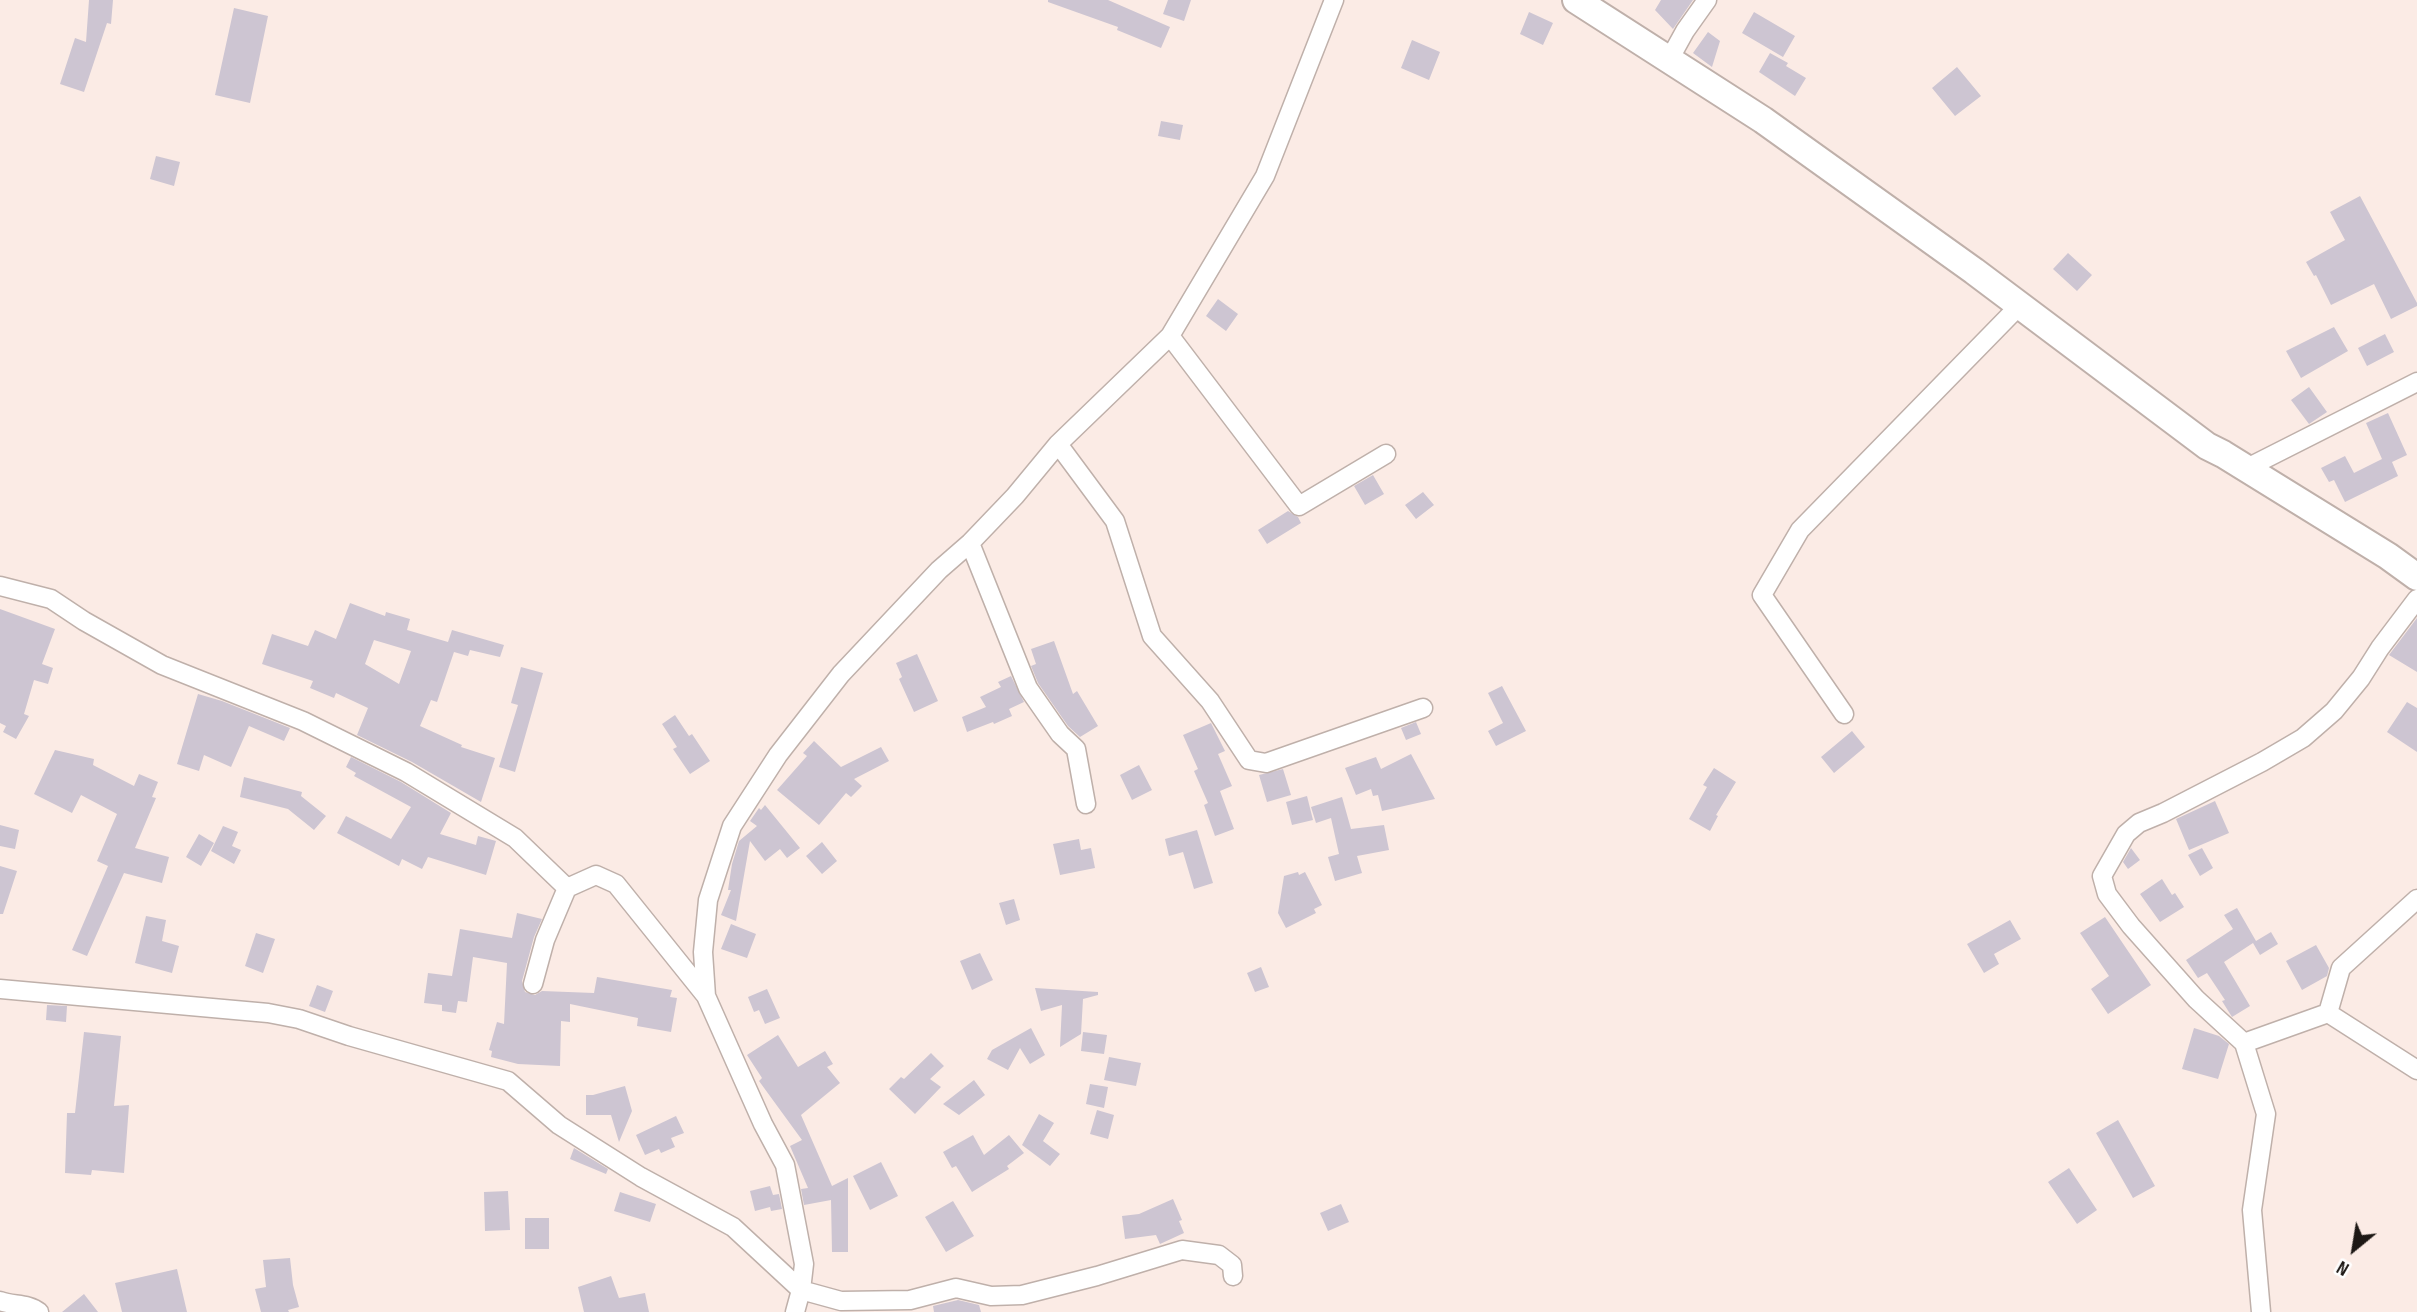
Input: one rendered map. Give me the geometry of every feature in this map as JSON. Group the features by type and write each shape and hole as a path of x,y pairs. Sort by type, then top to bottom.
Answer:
{"street":[{"path":"706,996 703,952 708,900 732,826 779,755 841,674 939,570 970,543 1015,496 1058,444 1170,336 1265,176 1334,0"},
{"path":"1576,0 1763,120 2020,306 2207,446 2247,468 2417,577"},
{"path":"1669,60 1707,0"},
{"path":"1844,714 1762,595 1800,530 2020,306"},
{"path":"1170,336 1299,506 1387,454"},
{"path":"2247,468 2417,382"},
{"path":"1058,444 1115,522 1152,636 1210,701 1249,760 1266,763 1423,708"},
{"path":"970,543 1028,688 1060,734 1076,749 1086,804"},
{"path":"0,586 51,599 162,665 303,721 407,772 515,838 567,888"},
{"path":"2261,1312 2252,1210 2266,1114 2244,1044 2196,999 2131,926 2107,894 2102,876 2126,834 2138,823 2262,762 2303,738 2334,711 2417,599"},
{"path":"533,984 545,940 567,888 596,875 616,884 706,996 763,1124 785,1165 804,1264 795,1312"},
{"path":"2328,1013 2341,968 2417,899"},
{"path":"0,989 268,1013 299,1019 508,1081 559,1125 641,1177 733,1227 801,1290 841,1301 911,1300 956,1288 991,1296 1022,1294 1097,1276 1182,1250 1219,1255 1232,1265 1233,1276"},
{"path":"2244,1044 2328,1013"},
{"path":"2328,1013 2417,1070"},
{"path":"0,1301 12,1306 31,1306 39,1312"}],"building":[{"path":"89,0 113,0 111,24 107,23 84,92 60,84 75,38 86,42"},
{"path":"1048,0 1108,0 1170,27 1161,48 1117,30 1118,27"},
{"path":"1168,0 1191,0 1184,21 1163,14"},
{"path":"1661,0 1693,0 1673,29 1655,10"},
{"path":"234,8 268,16 250,103 215,95"},
{"path":"1529,12 1553,23 1543,45 1520,34"},
{"path":"1754,12 1795,36 1783,57 1742,33"},
{"path":"1708,32 1720,41 1712,67 1693,53"},
{"path":"1412,40 1440,52 1429,80 1401,68"},
{"path":"1770,53 1806,78 1795,96 1759,72"},
{"path":"1957,67 1981,96 1955,116 1932,88"},
{"path":"1161,121 1183,125 1180,140 1158,136"},
{"path":"156,156 180,162 174,186 150,179"},
{"path":"2360,196 2417,303 2417,306 2391,319 2374,284 2331,305 2316,275 2314,276 2306,262 2345,240 2330,212"},
{"path":"2068,253 2092,275 2077,291 2053,269"},
{"path":"1218,299 1238,314 1226,331 1206,316"},
{"path":"2334,327 2348,351 2301,378 2286,351"},
{"path":"2385,334 2394,352 2367,366 2358,348"},
{"path":"2309,387 2327,412 2309,424 2291,400"},
{"path":"2388,413 2407,455 2392,462 2398,476 2345,502 2334,480 2329,482 2321,468 2345,456 2354,473 2382,459 2366,423"},
{"path":"1373,475 1384,494 1365,505 1354,486"},
{"path":"1423,492 1434,505 1416,519 1405,505"},
{"path":"1288,511 1298,517 1301,523 1267,544 1258,530"},
{"path":"350,603 385,616 386,612 410,619 407,630 448,642 452,630 504,645 500,657 470,650 468,656 454,652 437,702 431,700 420,726 462,745 461,747 495,758 481,802 412,762 357,735 368,708 336,693 334,698 310,688 313,681 262,664 272,634 308,646 315,630 336,639","holes":["374,640 411,651 399,684 365,664"]},
{"path":"0,609 55,629 42,664 53,668 48,684 34,680 24,714 29,716 16,739 3,732 6,726 0,723"},
{"path":"2417,618 2417,672 2389,655"},
{"path":"1054,641 1073,694 1077,691 1098,726 1080,737 1068,726 1038,683 1031,666 1036,664 1031,649"},
{"path":"917,654 938,701 914,712 899,679 902,677 896,663"},
{"path":"521,667 543,673 515,772 499,767 518,705 511,703"},
{"path":"1011,676 1024,702 1009,709 1012,716 967,732 962,717 986,707 980,697 1001,687 998,682"},
{"path":"1502,686 1526,731 1496,746 1488,731 1503,723 1488,693"},
{"path":"198,694 290,728 284,741 249,726 231,767 204,755 199,771 177,764"},
{"path":"2407,702 2417,708 2417,752 2387,732"},
{"path":"675,715 710,761 690,774 673,749 677,747 662,724"},
{"path":"1416,722 1421,734 1406,740 1401,728"},
{"path":"1211,723 1225,751 1218,754 1232,786 1220,791 1234,829 1215,836 1204,805 1208,803 1194,771 1198,769 1183,735"},
{"path":"1852,731 1865,747 1834,773 1821,757"},
{"path":"814,741 841,767 881,747 889,761 854,779 862,786 851,797 846,793 819,825 777,790 807,756 803,753"},
{"path":"55,750 94,759 93,765 134,786 139,774 158,782 152,797 156,798 135,848 169,857 162,883 124,873 87,956 72,950 108,866 97,861 117,814 81,795 72,813 34,794"},
{"path":"1411,754 1435,799 1382,811 1378,795 1373,796 1371,789 1356,795 1345,768 1376,757 1381,769"},
{"path":"351,757 401,782 451,813 440,834 476,845 478,836 496,841 486,875 428,857 422,869 402,859 399,866 337,833 346,816 391,839 411,807 354,776 356,773 346,767"},
{"path":"1139,765 1152,790 1132,800 1120,775"},
{"path":"1714,768 1736,782 1716,815 1718,816 1710,831 1689,819 1707,787 1703,785"},
{"path":"1283,769 1291,795 1267,802 1259,775"},
{"path":"244,777 302,792 301,796 326,816 314,830 288,809 240,797"},
{"path":"1307,796 1313,820 1292,825 1286,802"},
{"path":"1342,797 1351,829 1384,825 1389,850 1357,856 1362,873 1335,881 1328,857 1339,854 1331,818 1316,823 1311,807"},
{"path":"2215,801 2229,833 2189,850 2176,819"},
{"path":"765,805 800,848 787,858 780,849 765,861 750,841 736,921 721,915 731,890 728,890 732,864 739,841 757,826 750,821 759,808 761,810"},
{"path":"0,825 19,830 15,849 0,846"},
{"path":"223,826 238,832 232,846 241,850 234,864 211,851"},
{"path":"1197,830 1213,883 1194,889 1183,852 1169,856 1165,839"},
{"path":"199,834 214,843 201,866 186,857"},
{"path":"1079,839 1081,850 1091,848 1095,868 1060,875 1053,844"},
{"path":"822,842 837,861 822,874 806,856"},
{"path":"2131,848 2140,860 2128,869 2123,862"},
{"path":"2202,848 2213,868 2200,876 2188,855"},
{"path":"0,866 17,871 3,914 0,914"},
{"path":"1298,872 1299,875 1305,872 1322,905 1314,909 1316,913 1286,928 1278,913 1284,876"},
{"path":"2162,879 2184,907 2160,922 2140,894"},
{"path":"1014,899 1020,920 1006,925 999,903"},
{"path":"2237,908 2256,941 2271,932 2278,944 2260,955 2253,943 2224,962 2250,1006 2232,1017 2222,1001 2225,1000 2207,973 2198,978 2186,960 2233,929 2224,915"},
{"path":"517,913 542,919 522,981 525,992 535,995 542,991 594,993 597,977 672,990 670,997 677,998 671,1032 637,1026 638,1018 570,1004 570,1022 561,1021 560,1066 518,1064 491,1057 492,1051 489,1050 497,1022 504,1024 507,963 473,957 467,1002 458,1001 456,1013 442,1011 442,1005 424,1003 428,973 452,976 460,929 512,938"},
{"path":"146,916 166,920 162,941 179,946 172,973 135,963"},
{"path":"2105,917 2151,985 2108,1014 2091,989 2109,976 2080,933"},
{"path":"2010,920 2021,939 1994,954 1999,964 1984,973 1967,944"},
{"path":"731,924 756,934 747,958 721,949"},
{"path":"256,933 275,939 263,973 245,966"},
{"path":"2316,945 2329,968 2327,976 2302,990 2286,961"},
{"path":"980,953 993,980 972,990 960,961"},
{"path":"1261,967 1269,987 1255,992 1247,973"},
{"path":"317,985 333,991 325,1012 309,1006"},
{"path":"1035,988 1098,992 1098,995 1083,999 1081,1034 1060,1047 1062,1005 1041,1011"},
{"path":"767,989 780,1018 765,1024 759,1010 754,1012 748,997"},
{"path":"47,1005 67,1006 66,1022 46,1020"},
{"path":"1031,1028 1045,1055 1030,1064 1020,1048 1008,1070 987,1059 992,1050"},
{"path":"2194,1028 2219,1036 2229,1044 2218,1079 2182,1069"},
{"path":"84,1032 121,1036 114,1106 129,1105 124,1173 92,1170 91,1175 65,1173 67,1113 75,1113"},
{"path":"1083,1032 1107,1035 1104,1054 1081,1051"},
{"path":"778,1035 798,1067 825,1051 833,1064 827,1067 840,1083 801,1115 832,1186 848,1178 848,1252 832,1252 831,1200 804,1205 801,1189 808,1188 790,1146 802,1140 759,1081 762,1078 747,1055"},
{"path":"931,1053 944,1066 930,1079 941,1087 915,1114 889,1089 901,1077 904,1079"},
{"path":"1109,1057 1141,1063 1136,1086 1104,1080"},
{"path":"974,1080 985,1095 959,1115 943,1104"},
{"path":"1090,1084 1108,1087 1104,1108 1086,1104"},
{"path":"625,1086 632,1111 619,1142 611,1115 586,1115 586,1095"},
{"path":"1097,1110 1114,1115 1108,1139 1090,1134"},
{"path":"1039,1114 1054,1123 1043,1141 1060,1154 1050,1166 1022,1145"},
{"path":"676,1116 684,1133 671,1138 675,1147 661,1153 659,1149 645,1155 636,1135"},
{"path":"2118,1120 2155,1186 2133,1198 2096,1133"},
{"path":"973,1135 984,1155 1009,1135 1024,1153 1007,1166 1009,1169 972,1192 956,1166 952,1168 943,1152"},
{"path":"574,1148 608,1169 606,1174 570,1159"},
{"path":"881,1162 898,1196 870,1210 853,1176"},
{"path":"2069,1168 2097,1210 2077,1224 2048,1182"},
{"path":"770,1186 773,1195 779,1194 782,1209 771,1211 770,1207 755,1211 750,1191"},
{"path":"508,1191 510,1230 485,1231 484,1192"},
{"path":"620,1192 656,1204 650,1222 614,1211"},
{"path":"1173,1199 1184,1233 1160,1244 1156,1235 1125,1239 1122,1216 1139,1214"},
{"path":"953,1201 974,1236 946,1252 925,1217"},
{"path":"1341,1204 1349,1222 1328,1231 1320,1213"},
{"path":"525,1218 549,1218 549,1249 525,1249"},
{"path":"290,1258 299,1307 288,1310 289,1312 261,1312 255,1289 266,1287 263,1260"},
{"path":"177,1269 187,1312 122,1312 115,1283"},
{"path":"611,1276 619,1298 645,1293 649,1312 584,1312 578,1287"},
{"path":"84,1294 98,1312 62,1312"},
{"path":"958,1300 979,1305 981,1312 934,1312 933,1306"}]}
